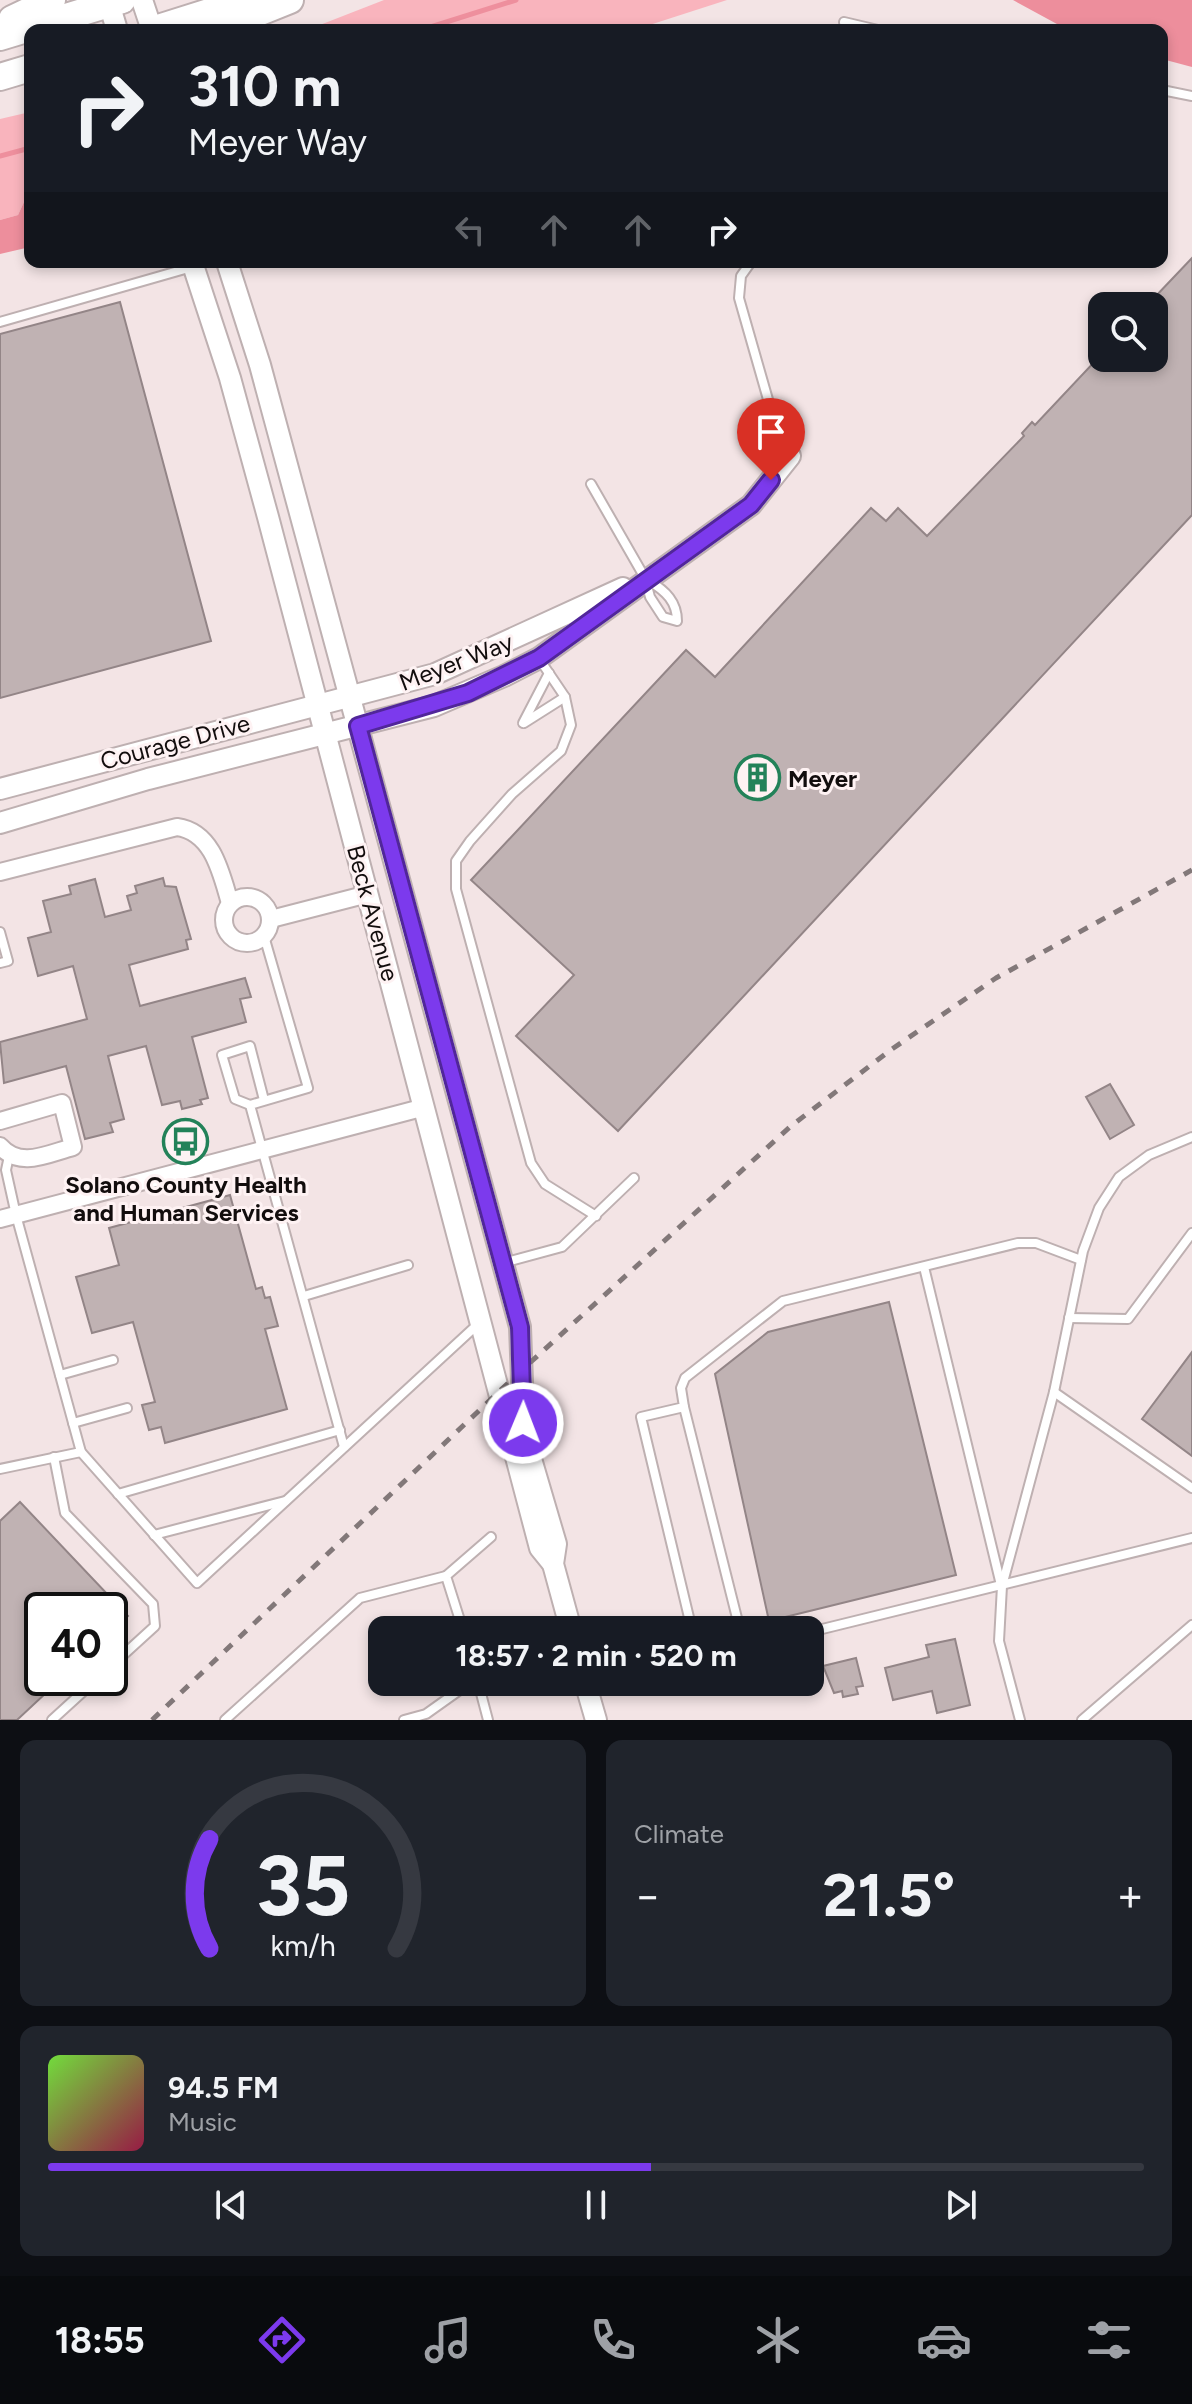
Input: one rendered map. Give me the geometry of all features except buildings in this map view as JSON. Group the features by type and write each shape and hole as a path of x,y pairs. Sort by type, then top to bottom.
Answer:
{"highway":[{"path":"0,23 52,0"},
{"path":"171,24 247,0"},
{"path":"230,24 290,0"},
{"path":"41,24 113,1"},
{"path":"0,37 24,29"},
{"path":"0,77 24,70"}],"street":[{"path":"142,0 150,24"},
{"path":"113,1 116,24"},
{"name":"Beck Avenue","path":"193,268 230,378 540,1548 553,1564"},
{"name":"Beck Avenue","path":"229,268 260,365 523,1342 524,1435 556,1544 553,1564 567,1616"},
{"name":"Meyer Way","path":"325,734 446,702 544,665 645,578 751,505 790,456"},
{"name":"Meyer Way","path":"350,697 435,674 645,578"},
{"name":"Courage Drive","path":"0,789 350,697"},
{"name":"Courage Drive","path":"0,823 148,779 325,734"},
{"path":"0,872 177,827 200,835 210,848 230,903"},
{"path":"271,919 368,894"},
{"path":"244,896 260,899 271,919 264,936 244,943 231,937 224,916 230,903 244,896"},
{"path":"0,1121 62,1103 73,1147 22,1160 4,1151"},
{"path":"8,1217 425,1107"},
{"path":"593,1696 596,1720"}],"lane":[{"path":"844,22 852,24"},
{"path":"1168,91 1192,96"},
{"path":"0,322 179,268"},
{"path":"747,268 741,276 739,298 769,403 790,456"},
{"path":"591,484 645,578 650,597 663,617 677,621 677,608 645,578"},
{"path":"544,665 523,723 565,697"},
{"path":"544,665 565,697 571,725 561,751 512,794 470,841 456,861 456,889 531,1163 545,1184 596,1216"},
{"path":"0,932 8,961 0,963"},
{"path":"264,936 308,1088 250,1105 235,1099 222,1055 250,1046 264,1100"},
{"path":"250,1105 265,1149 344,1447"},
{"path":"1020,1720 999,1641 1002,1586 1054,1392 1081,1260 1099,1208 1119,1177 1149,1155 1192,1137"},
{"path":"4,1151 8,1217 60,1375 81,1452 197,1583 480,1322"},
{"path":"503,1263 562,1247 634,1178"},
{"path":"1069,1318 1128,1319 1192,1233"},
{"path":"736,1616 684,1407 681,1388 685,1378 783,1301 1018,1243 1036,1243 1081,1260"},
{"path":"304,1296 408,1265"},
{"path":"924,1267 1002,1586"},
{"path":"60,1375 113,1360"},
{"path":"1054,1392 1192,1488"},
{"path":"684,1407 641,1417 689,1616"},
{"path":"73,1423 127,1408"},
{"path":"118,1494 340,1430"},
{"path":"0,1469 81,1452"},
{"path":"54,1457 65,1513 153,1604 155,1626 128,1651"},
{"path":"154,1535 286,1501"},
{"path":"225,1720 360,1598 446,1576 491,1537"},
{"path":"824,1629 1192,1538"},
{"path":"446,1576 459,1616"},
{"path":"1082,1720 1192,1625"},
{"path":"52,1720 78,1696"},
{"path":"404,1720 426,1714 451,1696"},
{"path":"482,1696 488,1720"}],"shaded area":[{"path":"384,0 727,0 653,24 322,24"},
{"path":"1013,0 1192,0 1192,67 1168,61 1168,24 1057,24"},
{"path":"24,113 24,202 18,215 0,220 0,119"},
{"path":"24,202 24,248 0,254 0,220 18,215"}],"waterway":[{"path":"440,24 516,0"},
{"path":"0,156 24,150"}],"railway":[{"path":"152,1720 523,1369 791,1126 892,1049 996,978 1192,870"}],"place":[{"name":"Meyer","path":"757,778"},
{"name":"Solano County Health and Human Services","path":"186,1142"}],"route":[{"path":"523,1423 524,1355 520,1327 358,726 434,706 539,658 606,611 645,578 751,505 771,480"}]}
